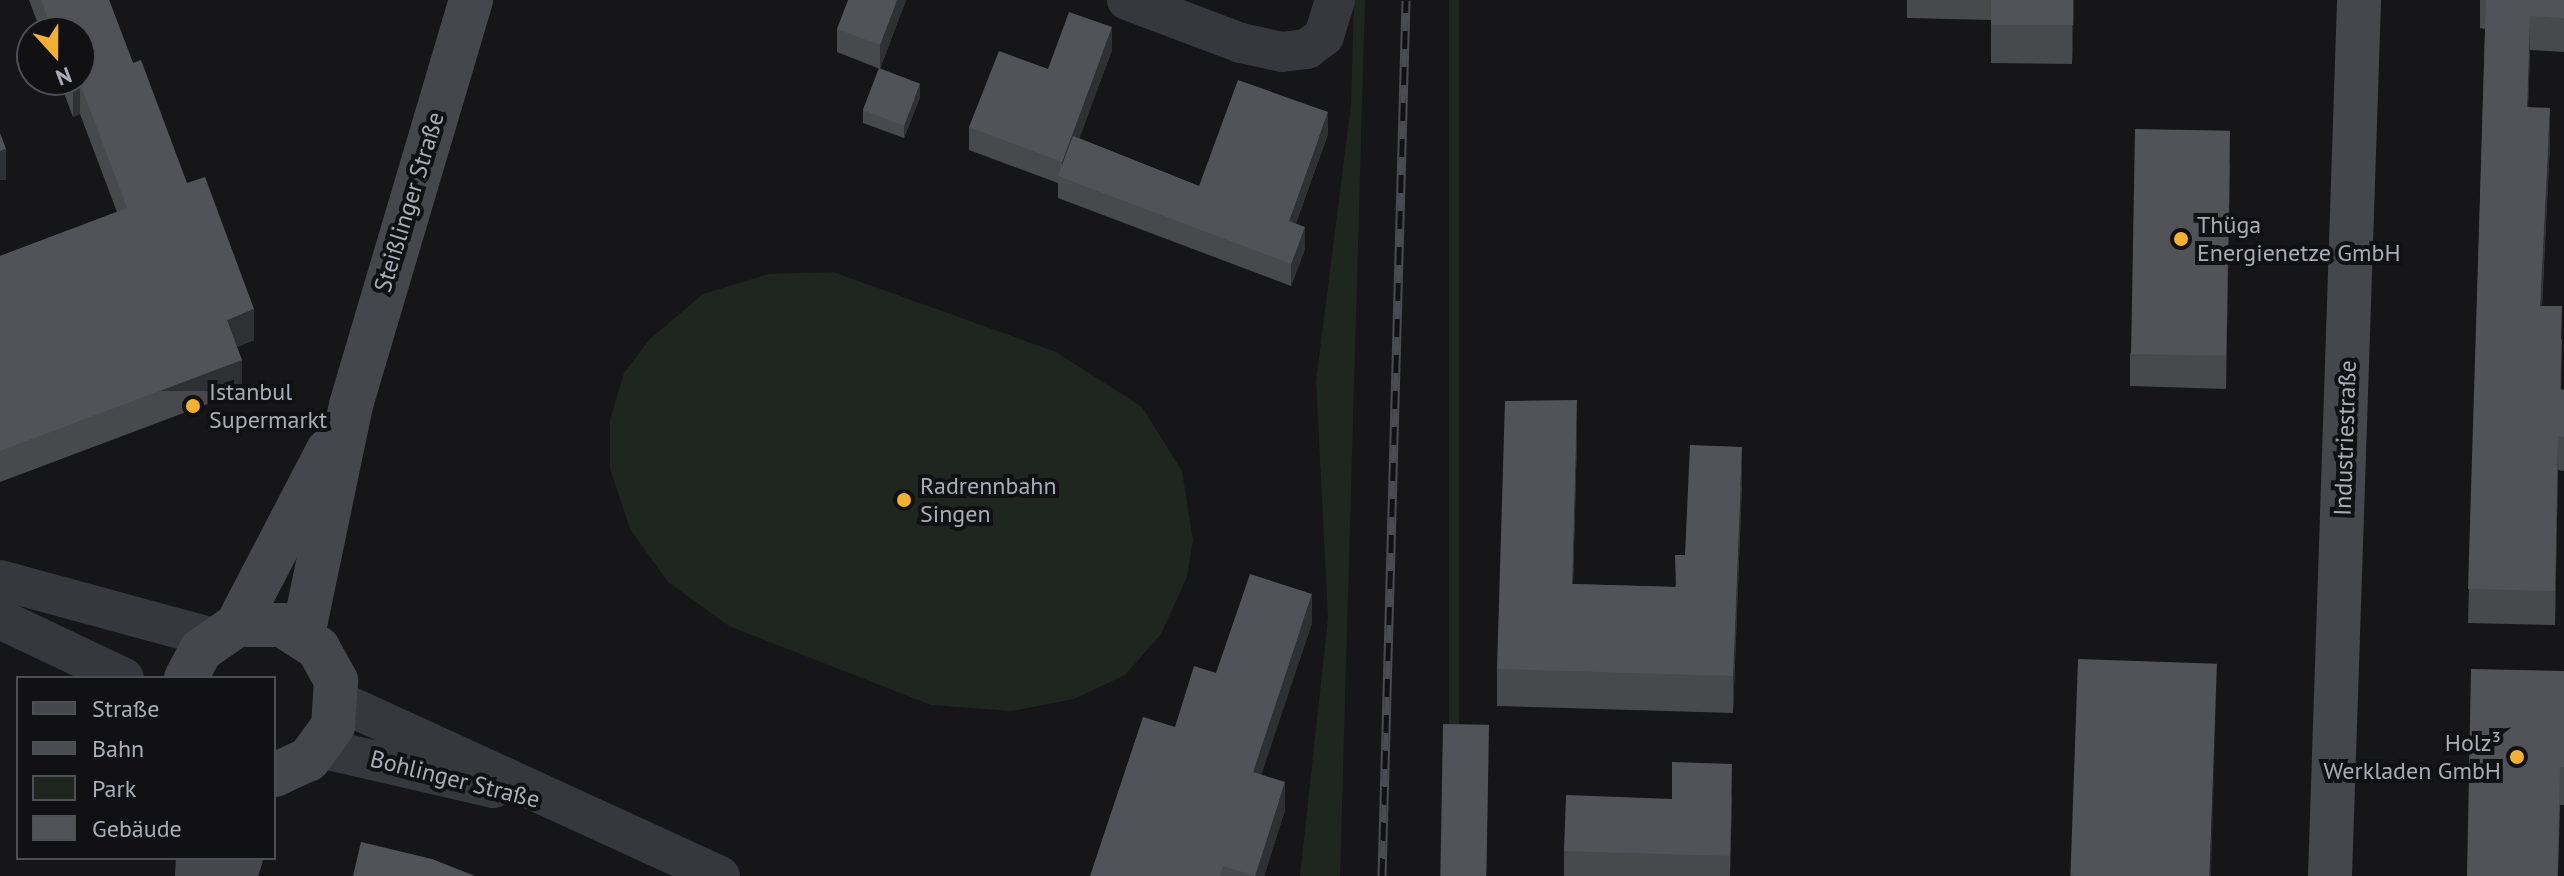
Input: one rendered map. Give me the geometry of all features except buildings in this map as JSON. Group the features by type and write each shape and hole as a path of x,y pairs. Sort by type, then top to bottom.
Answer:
{"street":[{"name":"Steißlinger Straße","path":"303,635 351,405 471,0"},
{"path":"1127,0 1241,43 1282,52 1307,49 1324,36 1335,0"},
{"name":"Industriestraße","path":"2330,876 2359,0"},
{"name":"Steißlinger Straße","path":"188,676 225,632 351,405"},
{"path":"0,580 225,632 260,622 303,635 329,663 338,701 333,726 320,748 295,768 276,774"},
{"path":"0,619 120,676"},
{"name":"Bohlinger Straße","path":"338,701 590,812 720,876"},
{"name":"Bohlinger Straße","path":"320,748 590,812"}],"green space":[{"path":"1354,0 1365,0 1340,876 1300,876 1328,618 1316,381 1351,105"},
{"path":"1449,0 1459,0 1459,876 1449,876"},
{"name":"Radrennbahn Singen","path":"833,272 1056,352 1142,407 1182,471 1193,540 1187,577 1161,634 1125,675 1074,699 1012,711 931,705 729,626 668,582 630,529 610,469 610,420 624,373 650,339 703,294 769,274"}],"railway":[{"path":"1382,876 1406,0"}],"place":[{"name":"Thüga Energienetze GmbH","path":"2181,239"},
{"name":"Istanbul Supermarkt","path":"193,406"},
{"name":"Radrennbahn Singen","path":"904,500"},
{"name":"Holz³ Werkladen GmbH","path":"2517,757"}]}
